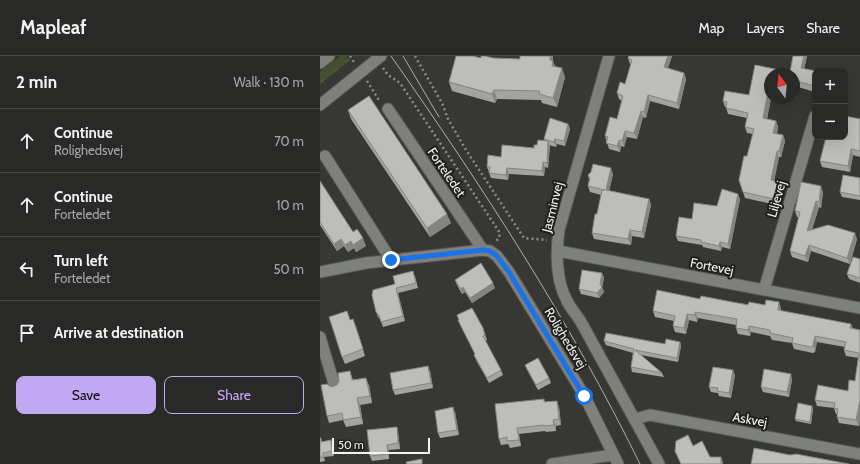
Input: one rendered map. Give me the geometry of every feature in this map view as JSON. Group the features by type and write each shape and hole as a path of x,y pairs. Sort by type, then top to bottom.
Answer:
{"street":[{"path":"320,63 329,56"},
{"name":"Jasminvej","path":"609,56 566,205 558,246 560,282 567,302 582,322 659,464"},
{"path":"320,105 379,58"},
{"name":"Forteledet","path":"388,109 483,250"},
{"name":"Liljevej","path":"764,290 812,126"},
{"path":"325,156 391,260"},
{"name":"Fortevej","path":"558,246 764,290 860,308"},
{"path":"320,272 341,267 391,260 483,250 490,251 497,256"},
{"name":"Rolighedsvej","path":"497,256 509,272 584,396 615,459"},
{"path":"320,336 335,387"},
{"name":"Askvej","path":"635,419 650,415 860,454"},
{"path":"552,464 615,459"}],"path":[{"path":"415,56 442,103 448,119 466,150 524,238 558,246"},
{"path":"379,58 388,75 400,83 500,233 499,238 494,242 499,250 497,256"},
{"path":"360,72 380,102 377,104 382,111 388,109"}],"green space":[{"path":"340,56 346,56 350,60 320,84 320,72"}],"building":[{"path":"456,56 473,56 481,58 481,56 485,56 493,58 520,59 520,56 550,56 550,60 553,61 552,66 562,68 553,98 539,94 540,91 494,90 492,94 449,82"},
{"path":"629,56 668,56 664,67 684,73 677,103 648,95 644,112 641,111 634,133 625,131 622,141 619,140 617,146 606,143 608,137 605,136 610,117 617,119 623,96 617,93 620,82 625,84 632,60 628,58"},
{"path":"793,56 804,56 801,68 812,70 812,85 800,82 800,68 791,68"},
{"path":"755,65 770,68 764,68 764,104 766,104 763,118 776,121 773,133 783,135 779,151 777,151 771,180 780,182 778,192 775,191 774,199 743,192 739,180 744,156 747,156 754,129 745,127 748,113 726,108 727,102 723,101 725,91 749,95"},
{"path":"369,96 447,214 427,228 348,110"},
{"path":"848,117 860,119 860,151 851,149 848,166 820,161 825,140 848,140"},
{"path":"550,118 568,124 564,141 555,139 554,142 544,139"},
{"path":"538,140 548,141 547,163 543,162 542,171 507,168 506,175 489,173 490,167 487,167 488,155 501,157 502,145 534,148 534,145 537,145"},
{"path":"593,164 611,168 606,190 649,199 642,232 630,230 628,239 592,233 595,214 597,214 602,190 605,190 588,186 590,178 588,175 591,172"},
{"path":"843,175 860,178 860,196 840,192"},
{"path":"320,181 353,232 357,229 363,238 353,245 351,241 345,245 341,239 334,244 320,222"},
{"path":"801,182 821,186 819,202 816,201 807,231 828,225 855,233 847,258 809,245 805,256 790,251 800,212 795,211"},
{"path":"722,189 738,194 728,244 720,242 719,246 701,242 701,240 676,236 679,217 692,219 694,203 717,206"},
{"path":"853,257 860,259 860,278 847,274"},
{"path":"481,263 493,283 470,298 463,287 461,289 455,280"},
{"path":"582,270 602,273 600,284 602,287 597,293 579,289"},
{"path":"413,271 416,283 396,288 403,316 381,322 379,315 376,312 372,295 373,290 395,284 393,276"},
{"path":"657,290 700,299 701,296 748,305 749,302 765,305 766,300 779,302 778,310 851,324 850,328 860,330 860,400 856,420 837,417 838,409 834,408 835,403 815,400 818,385 848,391 849,380 855,381 859,353 844,350 846,342 815,336 811,347 792,343 793,338 770,333 770,330 749,326 748,330 736,328 737,319 695,312 695,315 687,314 684,328 673,326 675,316 653,311"},
{"path":"472,308 483,328 485,335 483,336 501,370 487,378 474,355 475,354 458,320 457,315"},
{"path":"347,311 350,320 353,319 363,349 342,357 329,317"},
{"path":"606,333 665,344 666,339 680,342 677,358 635,350 662,373 631,367 634,349 604,341"},
{"path":"538,358 549,378 536,385 525,365"},
{"path":"428,366 431,383 393,390 390,373"},
{"path":"713,367 733,370 729,393 717,391 718,388 709,387"},
{"path":"764,369 791,374 787,392 761,387"},
{"path":"350,371 352,380 366,378 370,396 357,398 361,417 343,420 342,413 327,416 321,385 327,384 331,387 337,385 339,381 338,373"},
{"path":"544,399 544,402 557,401 559,419 553,420 554,425 517,428 519,440 507,441 507,437 499,439 495,404"},
{"path":"798,403 812,406 810,422 795,419"},
{"path":"453,407 457,430 438,433 435,411"},
{"path":"397,427 398,443 387,445 388,454 370,456 367,430"},
{"path":"688,435 693,446 702,441 710,457 721,457 721,464 681,464 675,451 676,441"},
{"path":"320,438 321,442 331,440 332,451 323,453 323,457 320,457"},
{"path":"754,448 790,455 796,454 849,464 751,464"},
{"path":"422,459 422,464 407,464 406,462"}],"tram line":[{"path":"391,56 458,154 523,255 584,358 640,464"},
{"path":"403,56 439,117"}],"route":[{"path":"391,260 483,250 493,253 509,272 584,396"}]}
